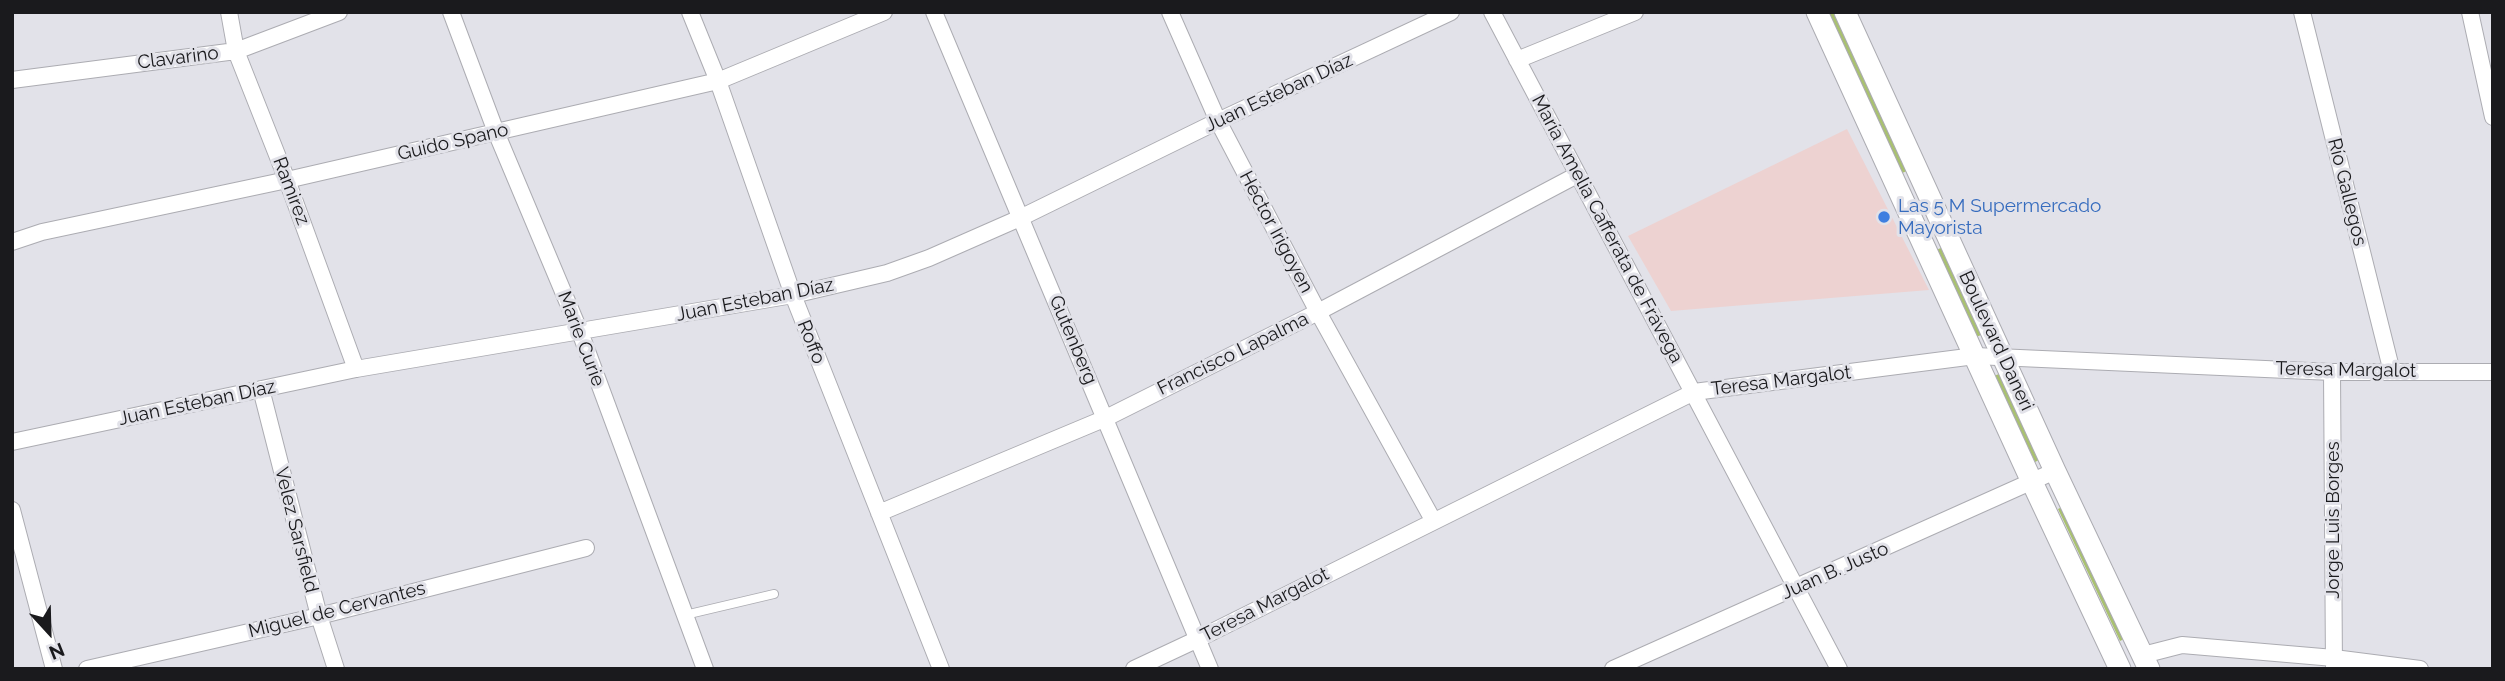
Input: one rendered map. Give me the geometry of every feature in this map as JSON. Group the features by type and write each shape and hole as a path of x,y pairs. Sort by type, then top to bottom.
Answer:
{"main road":[{"name":"Boulevard Daneri","path":"1817,12 2117,668"},
{"name":"Boulevard Daneri","path":"1845,12 2055,471 2146,662"},
{"path":"1909,212 1931,202"},
{"path":"2117,668 2146,662"}],"street":[{"name":"Ramirez","path":"229,12 236,51 287,180 356,369"},
{"name":"Clavarino","path":"12,80 236,51 339,12"},
{"name":"Marie Curie","path":"451,12 496,132 580,332 705,669"},
{"name":"Roffo","path":"690,12 718,81 793,295 941,669"},
{"name":"Guido Spano","path":"12,242 42,232 287,180 718,81 884,12"},
{"name":"Gutenberg","path":"934,12 1210,669"},
{"name":"Héctor Irigoyen","path":"1170,12 1218,121 1318,312 1433,520"},
{"name":"Juan Esteban Díaz","path":"12,442 356,369 793,295 887,273 929,258 1020,218 1218,121 1451,12"},
{"name":"María Amelia Cafferata de Frávega","path":"1492,12 1839,669"},
{"path":"1517,60 1635,12"},
{"name":"Río Gallegos","path":"2302,12 2392,372"},
{"path":"2470,12 2493,117"},
{"name":"Francisco Lapalma","path":"879,513 1106,418 1318,312 1577,175"},
{"name":"Teresa Margalot","path":"1134,669 1694,392 1975,356 2333,372 2493,372"},
{"name":"Jorge Luis Borges","path":"2333,372 2334,663"},
{"name":"Velez Sarsfield","path":"261,389 318,616 336,669"},
{"name":"Juan B. Justo","path":"1613,669 2055,471"},
{"path":"12,510 54,669"},
{"name":"Miguel de Cervantes","path":"87,669 318,616 586,548"},
{"path":"2146,662 2182,645 2334,663 2420,669"}],"lane":[{"path":"685,615 774,594"}],"shaded area":[{"path":"1847,129 1929,290 1671,311 1628,236"}],"green space":[{"path":"1828,12 1833,12 1907,171 1902,173"},
{"path":"1941,248 1981,335 1976,337 1936,250"},
{"path":"1999,374 2039,460 2035,462 1994,376"},
{"path":"2062,507 2124,639 2120,641 2058,509"}],"place":[{"name":"Las 5 M Supermercado Mayorista","path":"1884,217"}]}
